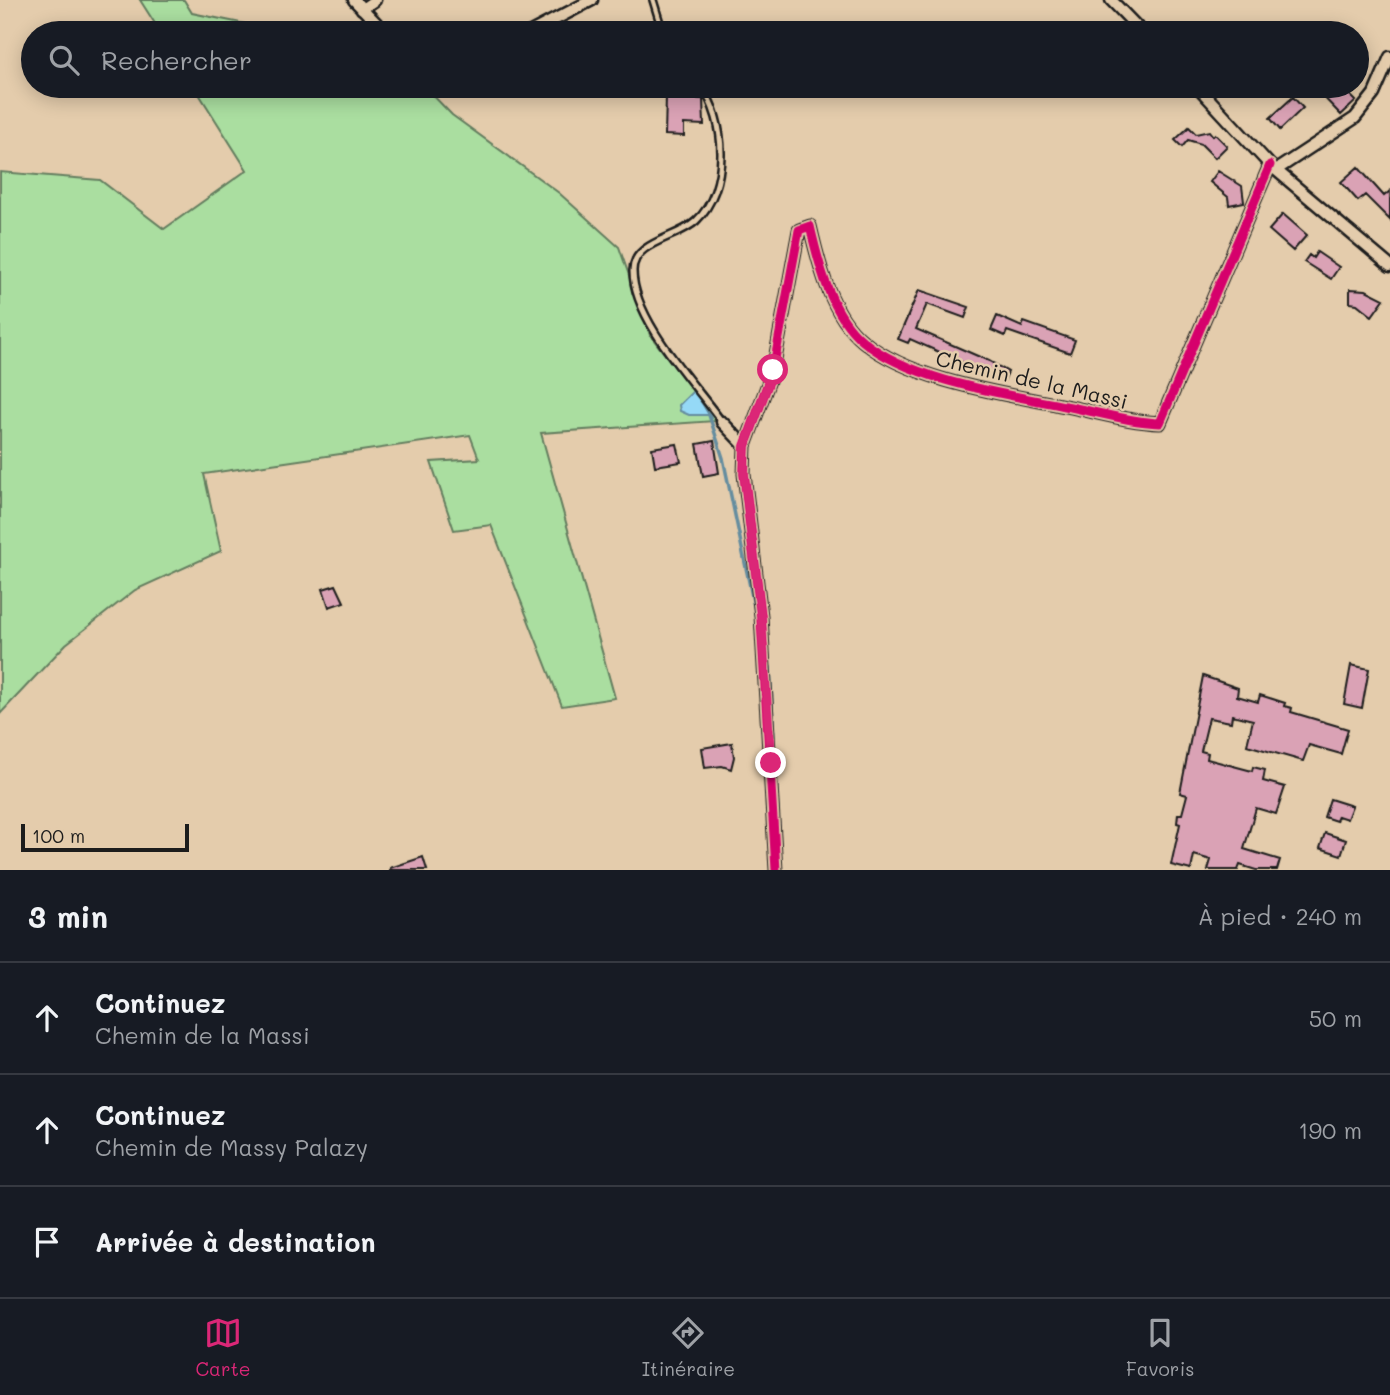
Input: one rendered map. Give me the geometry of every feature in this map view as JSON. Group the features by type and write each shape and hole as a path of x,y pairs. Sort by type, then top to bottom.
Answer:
{"street":[{"path":"354,0 376,21"},
{"path":"362,9 375,0"},
{"path":"552,21 592,0"},
{"path":"1111,0 1131,21"},
{"path":"1273,168 1355,118 1374,94 1390,57"},
{"path":"1208,98 1273,168 1390,266"},
{"name":"Chemin de la Massi","path":"745,446 773,370 799,230 810,226 818,264 835,303 861,340 892,362 980,389 1160,423 1273,168"},
{"path":"722,422 745,446 746,505 761,616 776,870"}],"lane":[{"path":"653,0 659,21"},
{"path":"706,98 719,129 722,152 715,190 698,220 685,230 640,250 634,259 633,272 636,292 665,348 722,422"}],"green space":[{"path":"140,0 184,0 192,13 231,21 153,21"},
{"path":"202,98 436,98 452,115 559,193 619,247 650,335 716,421 541,433 615,698 562,706 491,525 454,530 431,462 479,459 470,435 204,474 221,551 135,590 66,644 0,714 0,172 100,180 164,229 247,170"}],"water":[{"path":"694,390 709,415 689,415 680,411 679,405"}],"building":[{"path":"666,98 703,99 704,125 684,124 684,136 665,135"},
{"path":"1292,98 1303,108 1280,130 1270,118"},
{"path":"1325,98 1353,98 1356,101 1341,115"},
{"path":"1189,127 1196,134 1209,131 1213,136 1215,134 1227,146 1215,158 1201,144 1188,140 1182,147 1175,140"},
{"path":"1358,167 1384,196 1390,191 1390,220 1365,195 1358,201 1341,182"},
{"path":"1218,171 1242,186 1244,202 1229,205 1228,197 1210,182"},
{"path":"1283,214 1307,235 1293,251 1269,230"},
{"path":"1317,252 1339,267 1331,279 1304,262 1309,255 1313,258"},
{"path":"1350,289 1366,290 1384,299 1372,316 1357,304 1350,303"},
{"path":"919,290 969,307 965,318 927,304 916,329 1008,372 1004,381 910,339 908,343 898,339"},
{"path":"997,316 1022,327 1024,322 1075,340 1070,353 1007,331 1005,336 991,330"},
{"path":"714,441 719,473 703,476 697,444"},
{"path":"677,444 681,462 655,466 652,448"},
{"path":"336,585 344,602 329,607 323,589"},
{"path":"1351,665 1369,669 1362,708 1344,704"},
{"path":"1203,676 1238,688 1237,696 1258,702 1260,695 1285,703 1284,706 1292,708 1291,712 1348,729 1341,754 1309,745 1303,761 1247,745 1253,720 1232,715 1231,722 1209,718 1201,751 1208,753 1207,759 1252,771 1253,767 1265,770 1263,781 1285,787 1276,814 1256,808 1244,849 1280,860 1277,870 1256,870 1240,865 1238,870 1208,870 1211,860 1194,855 1191,870 1171,865 1180,824 1177,823 1178,814 1182,814 1187,795 1180,793"},
{"path":"732,743 734,757 731,769 722,766 705,768 702,748"},
{"path":"1330,799 1352,806 1347,819 1338,816 1336,821 1324,817"},
{"path":"1325,833 1346,840 1341,855 1320,848"},
{"path":"423,857 427,870 390,870 390,868"}],"waterway":[{"path":"709,415 723,458 757,620"},
{"path":"770,667 781,870"}],"cycle path":[{"path":"776,870 761,616 744,474 745,446 773,370 799,230 810,226 822,273 842,318 863,341 883,355 932,376 987,391 1125,419 1160,423 1270,165"}],"route":[{"path":"771,763 761,616 744,474 745,446 773,370"}]}
